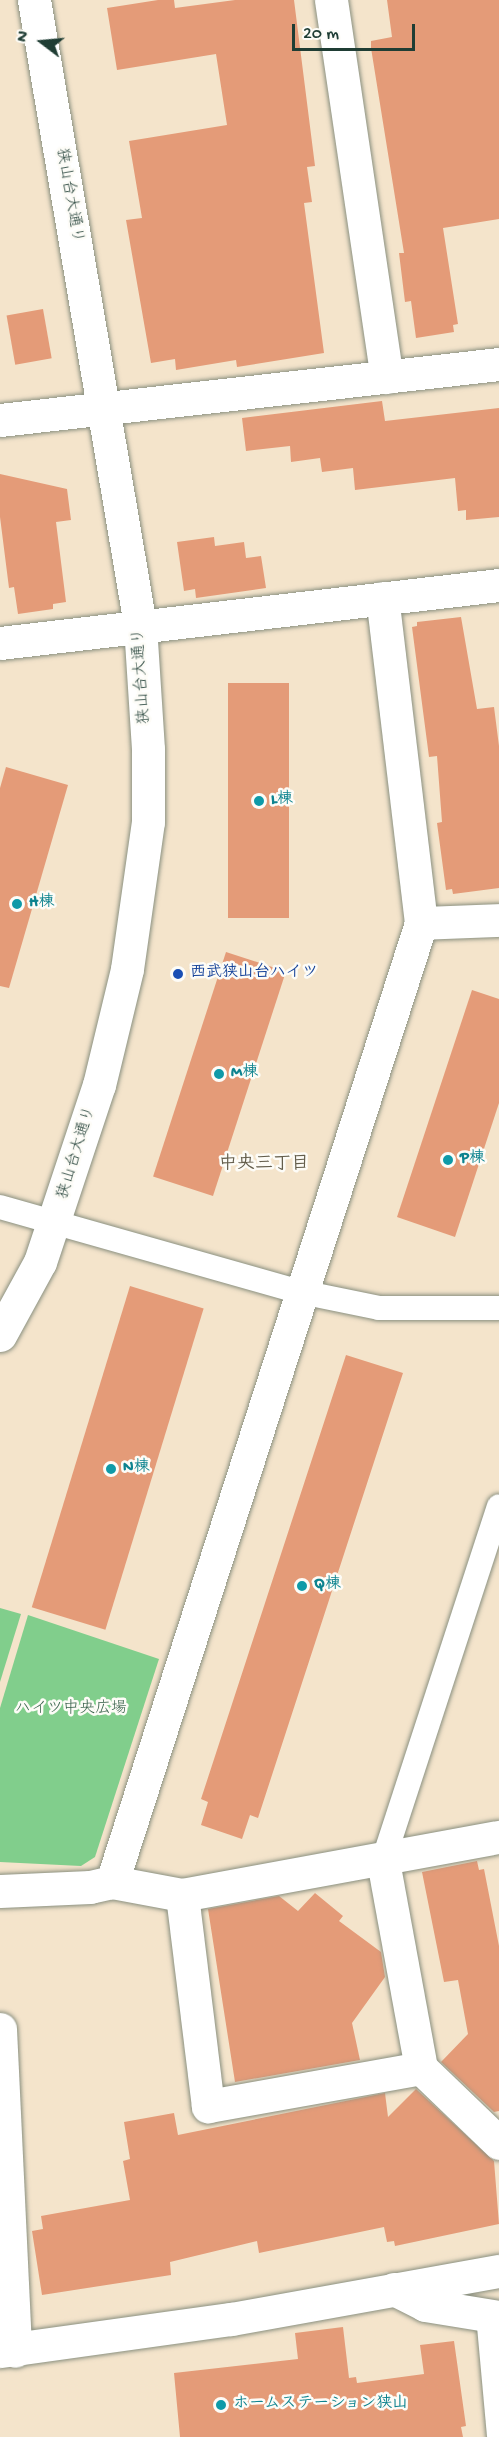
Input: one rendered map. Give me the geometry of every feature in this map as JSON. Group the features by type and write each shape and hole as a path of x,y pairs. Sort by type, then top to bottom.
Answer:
{"street":[{"name":"狭山台大通り","path":"0,1335 30,1282 56,1222 99,1085 127,969 141,889 148,822 148,749 140,625 34,0"},
{"path":"332,0 387,377"},
{"path":"0,420 499,364"},
{"path":"0,643 499,585"},
{"path":"112,1882 421,923 382,598"},
{"path":"421,923 499,921"},
{"path":"0,1891 90,1887 112,1882 182,1895 383,1861 499,1837"},
{"path":"383,1861 421,2068 499,2143"},
{"path":"182,1895 208,2106 421,2068"},
{"path":"0,2029 7,2351 231,2319 499,2271"},
{"path":"394,2289 425,2305 494,2316"}],"lane":[{"path":"0,1207 301,1292 379,1308 499,1308"},
{"path":"383,1861 499,1507"},
{"path":"494,2316 499,2436"}],"green space":[{"path":"0,1608 21,1614 0,1682"},
{"name":"ハイツ中央広場","path":"28,1615 159,1659 95,1857 81,1866 0,1862 0,1708"}],"building":[{"path":"158,0 174,0 175,8 235,0 294,0 315,166 307,167 312,202 304,203 324,353 237,367 236,360 176,370 175,359 151,363 126,220 142,218 129,141 227,125 216,54 117,70 107,8"},
{"path":"387,0 499,0 499,219 443,228 458,324 453,325 454,332 416,338 411,301 405,302 399,253 404,253 371,48 371,41 392,37"},
{"path":"43,309 52,358 15,365 7,315"},
{"path":"382,401 385,421 499,408 499,517 466,520 466,510 458,511 455,478 355,490 353,468 322,472 320,458 291,462 290,446 246,451 242,418"},
{"path":"0,474 67,489 71,520 56,522 66,602 53,604 53,609 18,614 14,587 9,588 0,517"},
{"path":"214,537 215,546 244,542 246,558 261,556 266,588 196,598 195,589 184,591 177,542"},
{"path":"461,617 477,709 494,707 499,746 499,888 453,894 452,889 446,890 437,823 442,822 437,756 429,757 412,627 417,626 417,622"},
{"name":"L棟","path":"228,683 289,683 289,918 228,918"},
{"name":"H棟","path":"6,767 68,785 9,988 0,986 0,788"},
{"name":"M棟","path":"226,952 286,971 213,1196 153,1176"},
{"name":"P棟","path":"472,990 499,999 499,1103 455,1237 397,1217"},
{"name":"N棟","path":"130,1286 204,1309 105,1630 32,1607"},
{"name":"Q棟","path":"346,1355 403,1373 258,1818 250,1815 242,1839 201,1825 208,1802 201,1799"},
{"path":"477,1861 479,1870 484,1869 499,1946 499,2111 494,2112 441,2062 468,2034 458,1980 444,1982 422,1872"},
{"path":"315,1893 343,1916 339,1921 381,1952 385,1977 352,2023 360,2060 235,2082 208,1909 279,1896 298,1911"},
{"path":"416,2089 494,2161 499,2224 395,2246 394,2241 387,2242 384,2227 259,2253 257,2241 170,2262 171,2275 42,2295 32,2231 43,2229 41,2216 130,2200 123,2161 130,2159 124,2122 174,2113 178,2135 385,2093 388,2117"},
{"path":"343,2327 349,2378 356,2377 357,2383 424,2374 420,2345 454,2341 466,2426 461,2427 463,2437 180,2437 174,2373 298,2359 295,2333"}],"place":[{"name":"L棟","path":"259,801"},
{"name":"H棟","path":"17,904"},
{"name":"西武狭山台ハイツ","path":"178,974"},
{"name":"M棟","path":"219,1074"},
{"name":"P棟","path":"448,1160"},
{"name":"N棟","path":"111,1469"},
{"name":"Q棟","path":"302,1586"},
{"name":"ホームステーション狭山","path":"221,2405"}],"district":[{"name":"中央三丁目","path":"264,1165"}]}
